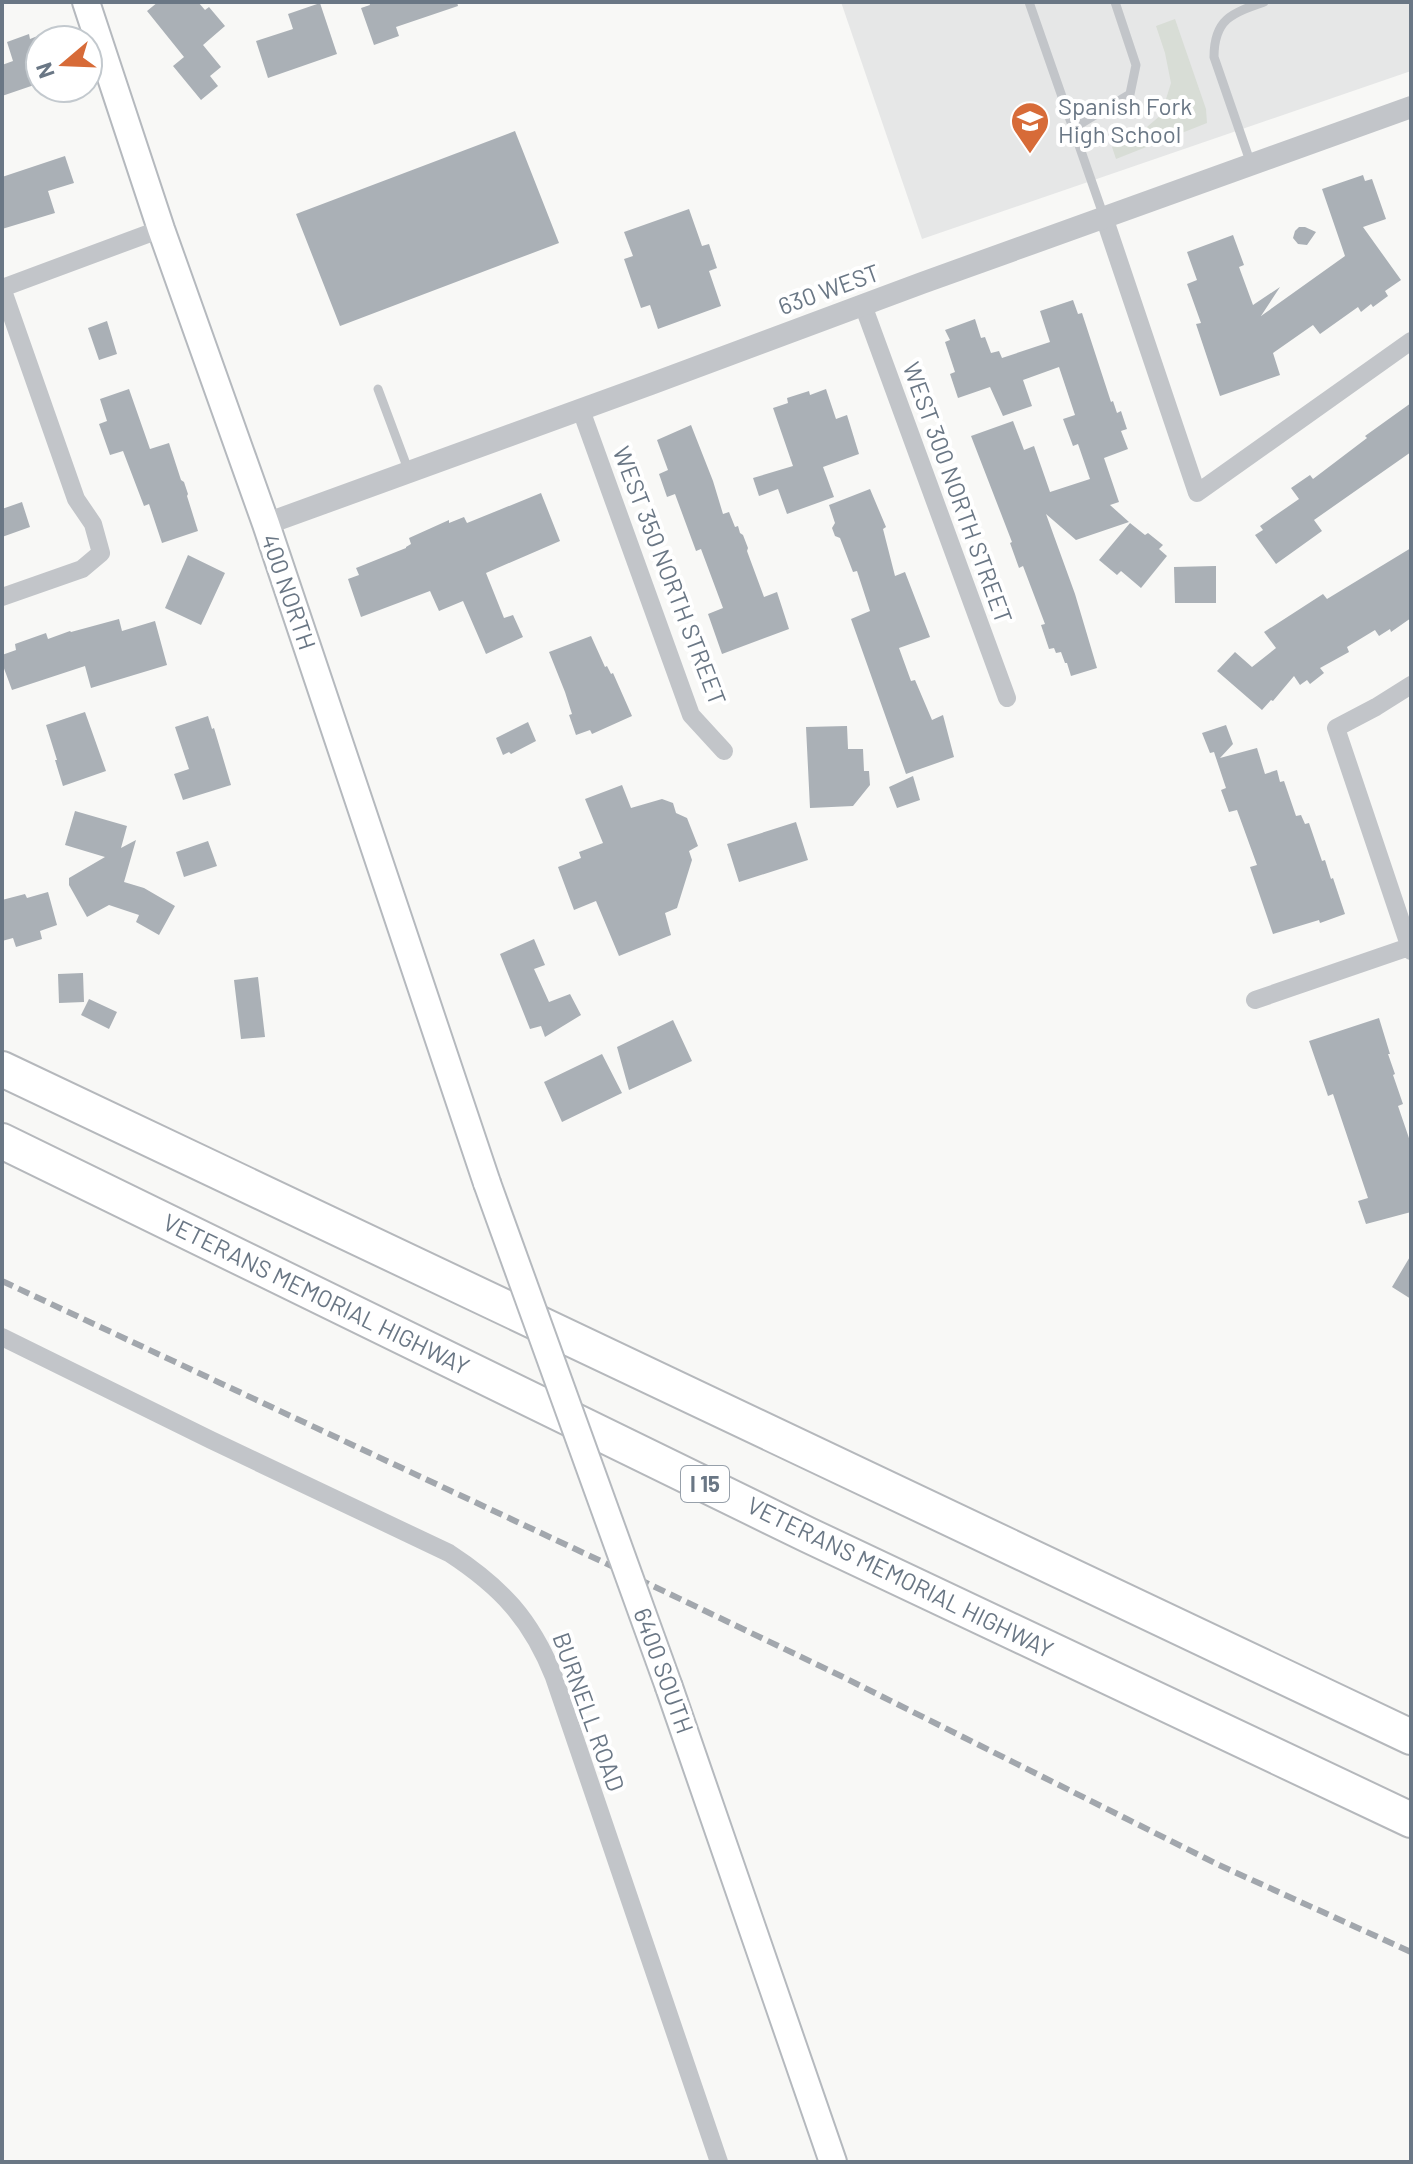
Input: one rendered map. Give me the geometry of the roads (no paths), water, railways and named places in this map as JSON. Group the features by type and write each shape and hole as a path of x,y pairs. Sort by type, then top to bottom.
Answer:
{"highway":[{"path":"2,1069 1411,1737"},
{"name":"VETERANS MEMORIAL HIGHWAY","path":"2,1141 808,1535 1411,1820"}],"main road":[{"name":"400 NORTH","path":"86,2 161,229 266,524 487,1183"},
{"name":"6400 SOUTH","path":"487,1183 669,1687 833,2162"}],"street":[{"name":"630 WEST","path":"266,524 1251,164 1410,112"},
{"path":"1104,217 1197,493 1411,341"},
{"path":"2,597 82,569 101,553 93,524 76,499 2,288 161,229"},
{"name":"WEST 300 NORTH STREET","path":"863,305 1007,698"},
{"name":"WEST 350 NORTH STREET","path":"581,410 691,715 724,751"},
{"path":"1255,1000 1410,949 1336,728 1411,685"},
{"name":"BURNELL ROAD","path":"2,1337 449,1553 475,1570 513,1606 532,1630 554,1677 719,2162"}],"lane":[{"path":"1029,2 1104,217"},
{"path":"1072,129 1130,94 1136,65 1115,2"},
{"path":"1251,164 1214,57 1214,39 1225,21 1239,11 1264,2"},
{"path":"378,389 409,472"}],"railway":[{"path":"2,1281 603,1562 841,1676 1219,1865 1411,1952"}],"place":[{"name":"Spanish Fork High School","path":"1030,155"}]}
